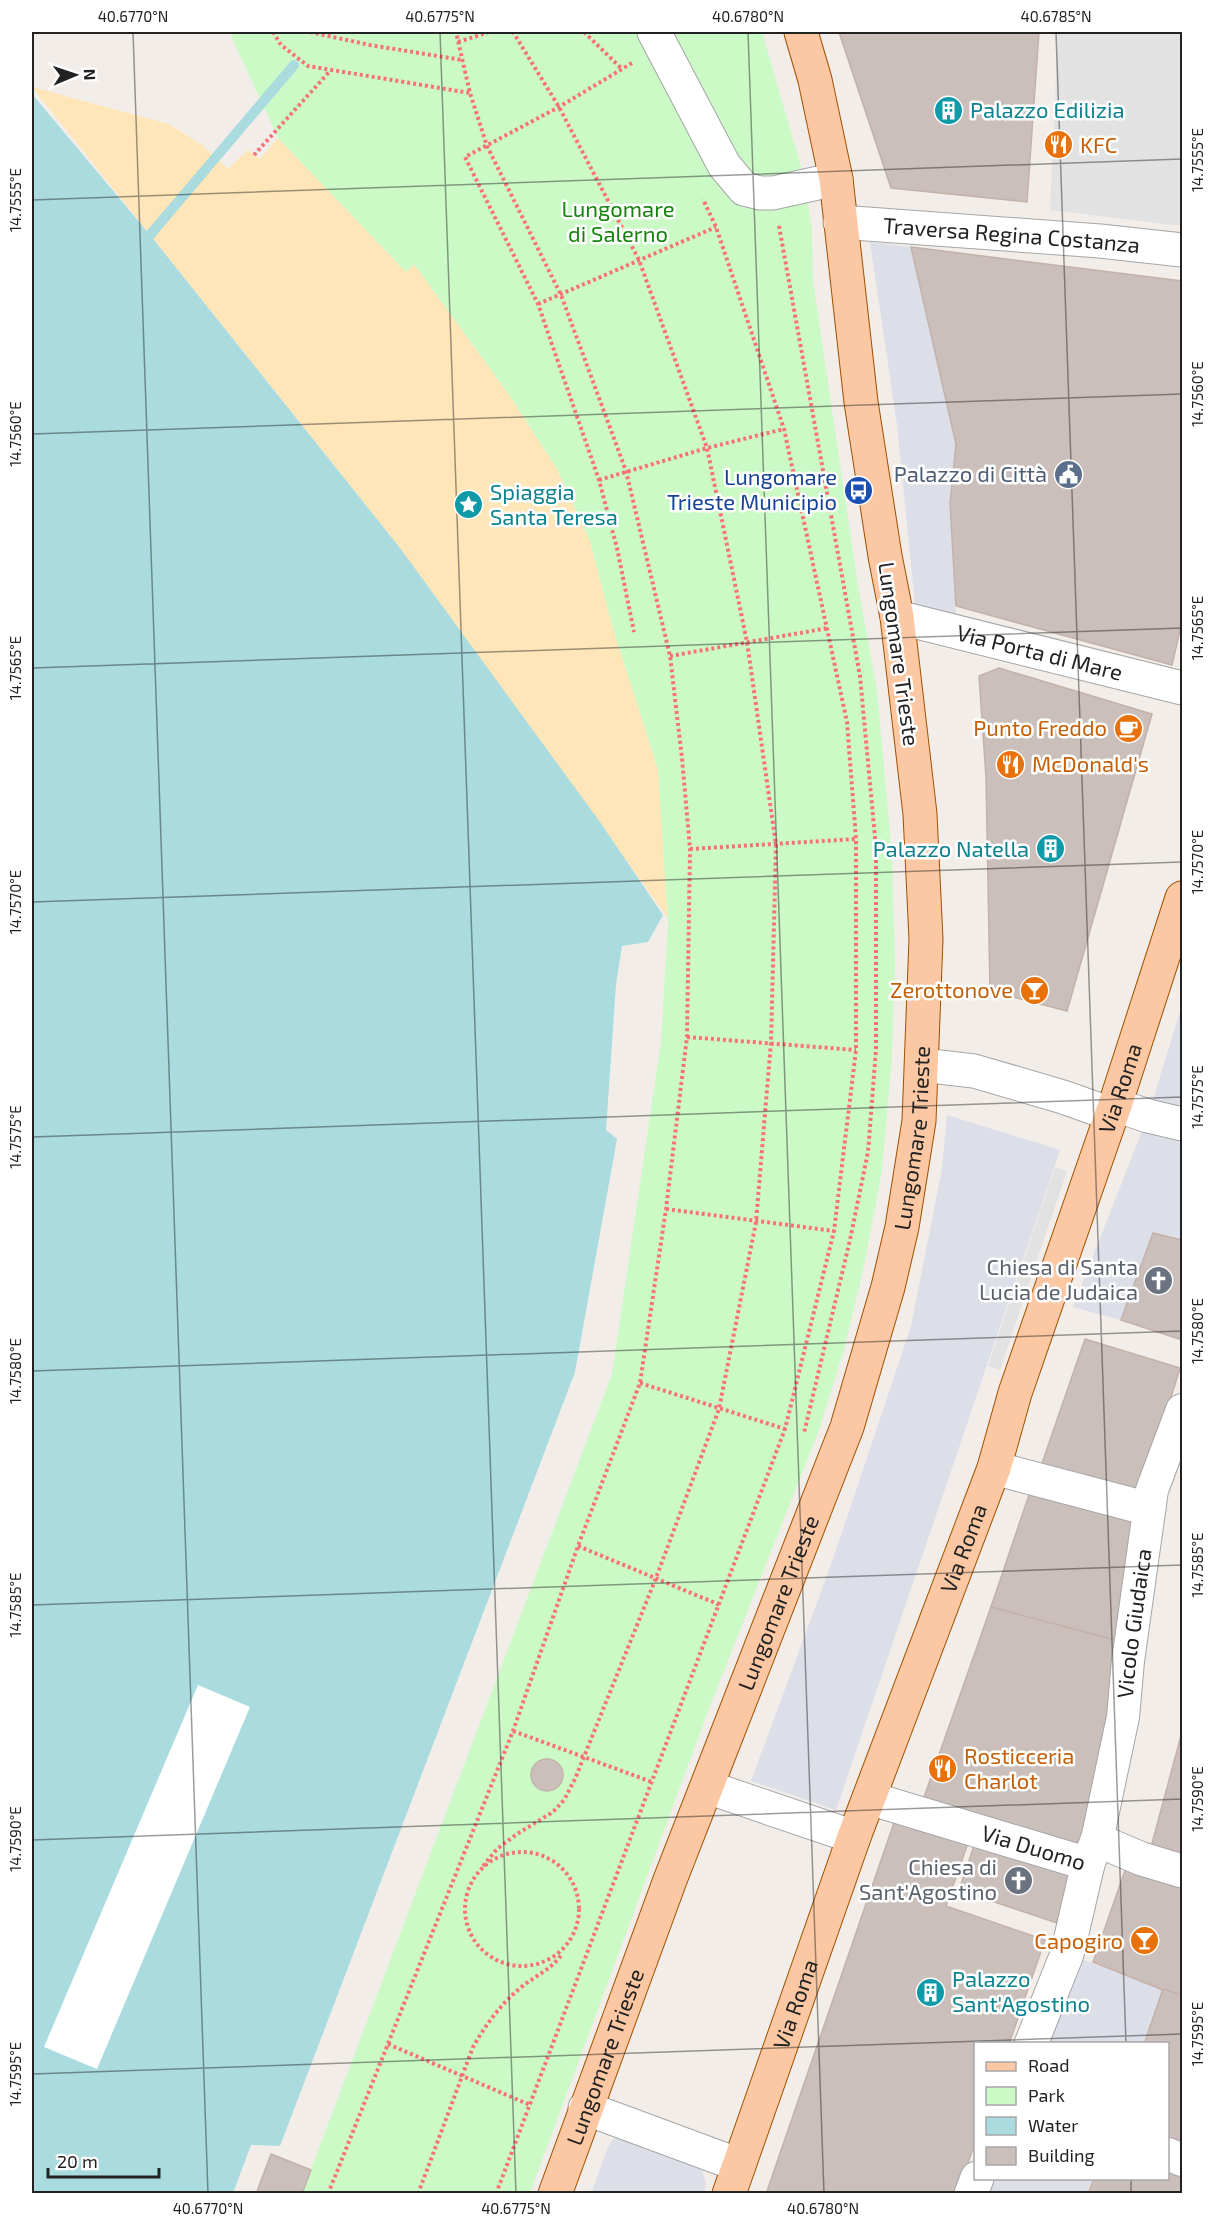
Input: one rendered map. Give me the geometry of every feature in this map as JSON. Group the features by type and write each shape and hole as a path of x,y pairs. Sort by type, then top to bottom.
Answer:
{"main road":[{"name":"Lungomare Trieste","path":"555,2193 706,1787 847,1427 888,1287 902,1227 919,1121 926,939 920,814 897,617 861,402 836,179 815,80 801,32"},
{"name":"Via Roma","path":"734,2179 854,1837 994,1468 1015,1393 1113,1110 1182,898"}],"street":[{"path":"647,45 730,173 744,189 773,193 836,179"},
{"name":"Traversa Regina Costanza","path":"840,222 1100,241 1182,250"},
{"name":"Via Porta di Mare","path":"897,617 1182,688"},
{"path":"922,1065 974,1071 1113,1110 1182,1124"},
{"name":"Vicolo Giudaica","path":"1093,1852 1123,1717 1128,1661 1152,1490 1182,1410"},
{"path":"994,1468 1149,1509"},
{"path":"706,1787 854,1837"},
{"name":"Via Duomo","path":"869,1798 1093,1852 1142,1859 1182,1871"},
{"path":"1031,2042 1067,1954 1093,1852"},
{"path":"585,2108 734,2179"}],"path":[{"path":"273,32 281,45 308,66 470,93"},
{"path":"310,32 370,45 462,60"},
{"path":"328,2193 513,1731 578,1546 640,1383 666,1209 687,1037 690,849 670,656 626,471 561,296 487,146 470,93 456,32"},
{"path":"458,42 489,32"},
{"path":"513,32 559,107 639,260 707,448 747,642 776,845 771,1042 756,1222 719,1409 656,1578 585,1757 564,1800 553,1812 510,1839 497,1850 471,1882 464,1901 465,1921 472,1940 486,1955 504,1965 523,1968 543,1963 567,1946"},
{"path":"584,32 622,69"},
{"path":"634,632 617,548 599,480 538,304 465,157 559,107 622,69 647,45"},
{"path":"254,155 331,70"},
{"path":"773,193 860,676 876,848 876,1049 868,1152 850,1240 804,1433"},
{"path":"496,2193 785,1429 834,1231 856,1050 856,839 847,722 784,429 716,227 702,196"},
{"path":"538,304 716,227"},
{"path":"599,480 707,448 784,429"},
{"path":"670,656 828,628"},
{"path":"690,849 856,839"},
{"path":"687,1037 856,1050"},
{"path":"666,1209 834,1231"},
{"path":"640,1383 785,1429"},
{"path":"578,1546 720,1605"},
{"path":"513,1731 652,1782"},
{"path":"418,2193 472,2047 482,2030 519,1989 549,1969 573,1937 579,1920 579,1902 574,1885 564,1870 550,1859 533,1852 515,1852 498,1857 483,1866"},
{"path":"388,2044 530,2105"}],"sand":[{"name":"Spiaggia Santa Teresa","path":"32,87 169,124 202,145 228,169 248,150 260,159 278,138 406,272 414,264 510,396 557,469 590,541 613,629 658,769 668,918 400,548"}],"green space":[{"name":"Lungomare di Salerno","path":"232,32 762,32 804,177 812,230 813,281 858,586 877,691 892,855 895,964 892,1056 882,1170 864,1266 844,1350 818,1433 710,1706 530,2193 302,2193 612,1374 661,1041 668,924 658,769 613,629 590,541 557,469 510,396 414,264 406,272 278,138 232,38"}],"shaded area":[{"path":"1058,32 1182,32 1182,226 1050,210"},
{"path":"870,242 911,247 956,444 950,503 956,616 915,604 897,425"},
{"path":"1182,1005 1182,1240 1153,1233 1121,1320 1073,1307 1148,1116"},
{"path":"947,1115 1060,1150 836,1810 751,1781 832,1562 911,1326 942,1169"},
{"path":"1055,1167 1067,1171 1000,1370 988,1366"},
{"path":"1067,1954 1163,1989 1143,2042 1035,2042"},
{"path":"623,2137 701,2168 706,2183 704,2193 591,2194 608,2147 613,2139"},
{"path":"985,2180 1092,2180 1087,2193 979,2194"}],"water":[{"path":"32,94 150,235 400,548 600,822 663,915 648,942 622,946 616,984 606,1130 617,1139 575,1372 280,2146 251,2145 233,2193 32,2193"}],"pier":[{"path":"198,1685 250,1707 97,2069 44,2047"}],"building":[{"name":"Palazzo Edilizia","path":"839,32 1039,32 1027,202 891,188"},
{"name":"Palazzo di Città","path":"911,247 1182,281 1182,622 1172,665 956,606 950,503 956,444"},
{"name":"Palazzo Natella","path":"999,668 1152,714 1067,1011 990,991 986,777 979,676"},
{"name":"Chiesa di Santa Lucia de Judaica","path":"1153,1233 1182,1240 1182,1340 1121,1320"},
{"path":"1085,1339 1180,1368 1141,1496 1040,1469"},
{"path":"1029,1495 1137,1521 1115,1640 991,1607"},
{"path":"991,1607 1115,1640 1121,1687 1084,1855 922,1803"},
{"path":"1182,1732 1182,1861 1151,1847"},
{"path":"547,1759 558,1764 563,1775 558,1786 547,1791 536,1786 531,1775 536,1764"},
{"name":"Palazzo Sant'Agostino","path":"897,1814 969,1840 946,1906 1045,1940 1010,2042 974,2042 974,2146 957,2194 766,2194"},
{"name":"Chiesa di Sant'Agostino","path":"977,1837 1077,1871 1060,1924 959,1890"},
{"path":"1128,1862 1182,1880 1182,1995 1173,1994 1093,1962"},
{"path":"1163,1989 1182,1995 1182,2146 1169,2143 1169,2042 1145,2042"},
{"path":"271,2154 311,2170 302,2194 256,2194"},
{"path":"1169,2166 1182,2173 1182,2194 1088,2194 1093,2180 1169,2180"}],"waterway":[{"path":"150,235 294,65"}],"place":[{"name":"Palazzo Edilizia","path":"949,110"},
{"name":"KFC","path":"1059,145"},
{"name":"Palazzo di Città","path":"1068,474"},
{"name":"Lungomare Trieste Municipio","path":"858,490"},
{"name":"Spiaggia Santa Teresa","path":"469,505"},
{"name":"Punto Freddo","path":"1128,728"},
{"name":"McDonald's","path":"1011,764"},
{"name":"Palazzo Natella","path":"1050,849"},
{"name":"Zerottonove","path":"1034,990"},
{"name":"Chiesa di Santa Lucia de Judaica","path":"1159,1280"},
{"name":"Rosticceria Charlot","path":"943,1769"},
{"name":"Chiesa di Sant'Agostino","path":"1018,1880"},
{"name":"Capogiro","path":"1144,1941"},
{"name":"Palazzo Sant'Agostino","path":"931,1992"}]}
